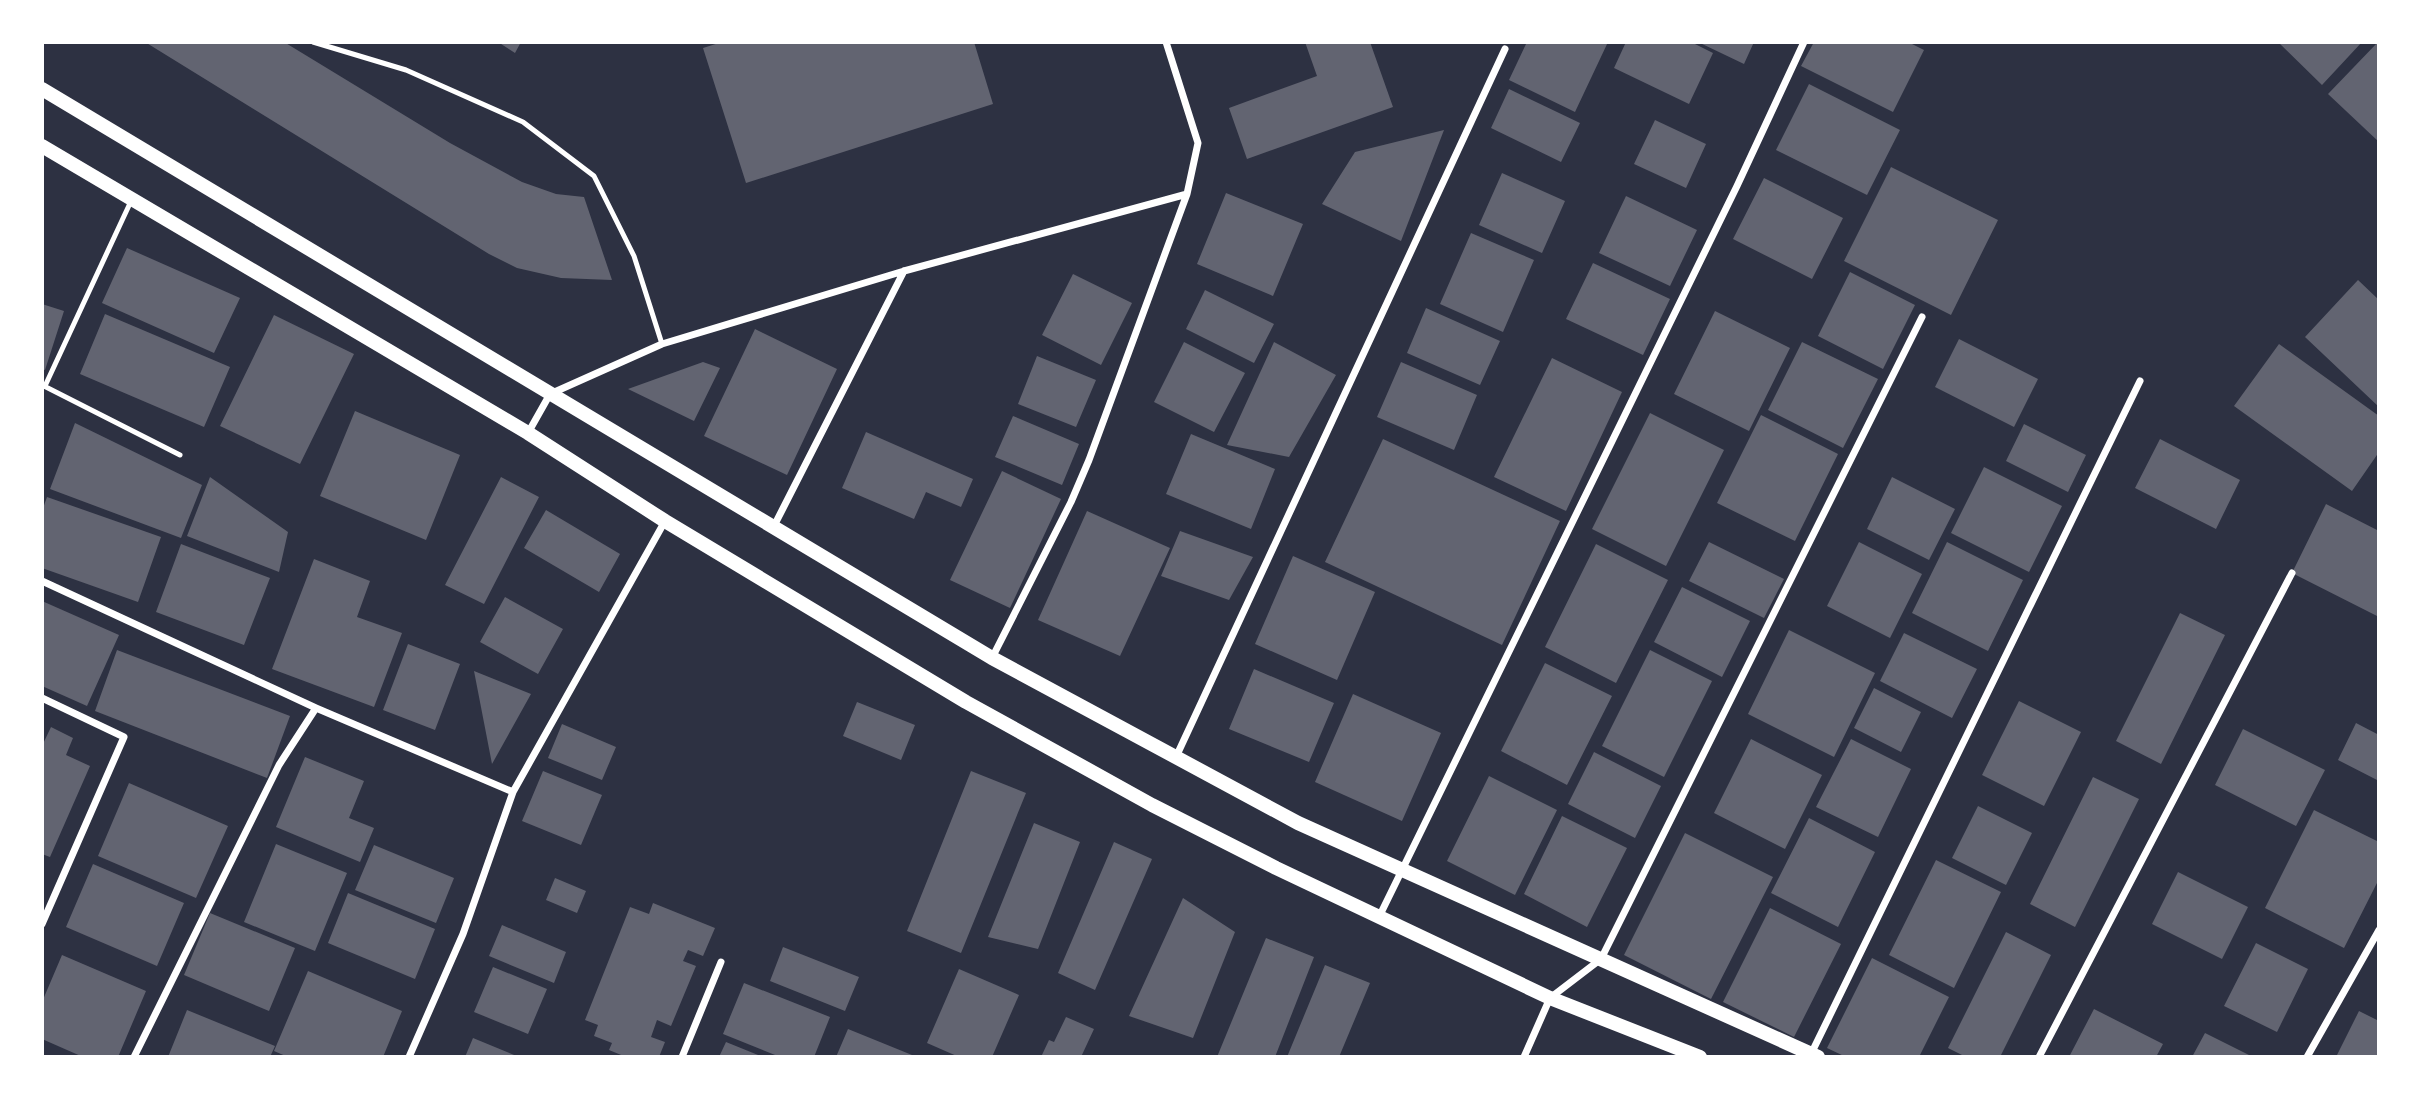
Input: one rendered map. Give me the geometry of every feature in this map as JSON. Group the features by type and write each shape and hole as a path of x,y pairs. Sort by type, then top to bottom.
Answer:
{"main road":[{"path":"42,89 992,658 1298,823 1814,1056"},
{"path":"42,146 528,433 665,521 966,702 1152,805 1276,868 1550,998 1700,1057"}],"street":[{"path":"992,658 1071,502 1089,460 1187,194 1198,143 1166,44 1176,42"},
{"path":"1379,917 1737,186 1804,42"},
{"path":"1176,757 1505,49"},
{"path":"528,433 550,394 662,344 904,271 1187,194"},
{"path":"774,526 904,271"},
{"path":"1524,1057 1550,998 1601,959 1922,317"},
{"path":"1814,1056 2140,381"},
{"path":"409,1057 463,934 513,792 665,521"},
{"path":"2039,1057 2292,573"},
{"path":"42,580 316,708 513,792"},
{"path":"42,698 124,737 42,924"},
{"path":"134,1057 279,765 316,708"},
{"path":"2307,1057 2379,930"},
{"path":"682,1057 721,962"}],"lane":[{"path":"313,42 406,70 523,122 594,176 634,256 662,344"},
{"path":"132,199 43,386 180,456"}],"building":[{"path":"145,42 284,42 450,143 522,182 556,194 584,197 612,280 561,278 517,268 489,254"},
{"path":"498,42 521,42 515,53"},
{"path":"722,42 974,42 993,104 746,183 703,48"},
{"path":"1305,42 1370,42 1393,107 1247,159 1229,108 1317,76"},
{"path":"1527,42 1608,42 1575,112 1509,80"},
{"path":"1626,42 1691,42 1713,53 1689,104 1614,68"},
{"path":"1698,42 1754,42 1744,64"},
{"path":"1814,42 1908,42 1924,50 1893,112 1801,66"},
{"path":"2278,42 2362,42 2322,85"},
{"path":"2379,42 2379,142 2328,94"},
{"path":"1809,84 1900,130 1867,195 1776,150"},
{"path":"1509,89 1580,123 1561,162 1491,128"},
{"path":"1655,120 1706,144 1686,188 1634,164"},
{"path":"1444,130 1401,241 1322,204 1355,152"},
{"path":"1891,167 1998,220 1951,315 1844,261"},
{"path":"1502,173 1565,201 1542,253 1479,225"},
{"path":"1764,178 1843,218 1812,279 1733,239"},
{"path":"1226,193 1303,224 1273,296 1197,264"},
{"path":"1626,196 1697,230 1670,286 1599,253"},
{"path":"1471,233 1534,260 1503,332 1440,304"},
{"path":"127,248 240,298 214,353 102,303"},
{"path":"1593,263 1670,299 1643,355 1566,319"},
{"path":"1850,272 1915,305 1883,369 1818,336"},
{"path":"1073,274 1132,303 1101,365 1042,335"},
{"path":"2358,280 2379,300 2379,407 2305,337"},
{"path":"1205,290 1274,324 1254,363 1186,329"},
{"path":"42,304 64,311 45,370 42,369"},
{"path":"1426,308 1500,341 1480,385 1407,353"},
{"path":"1715,311 1790,348 1749,431 1674,394"},
{"path":"105,314 230,367 204,427 80,374"},
{"path":"274,315 354,354 300,464 220,426"},
{"path":"755,329 837,369 787,475 704,436"},
{"path":"1959,339 2038,379 2014,427 1935,387"},
{"path":"1184,342 1245,373 1214,432 1154,402"},
{"path":"1274,342 1336,375 1289,457 1227,445"},
{"path":"1802,342 1878,379 1843,448 1768,410"},
{"path":"2279,344 2379,416 2379,452 2352,491 2234,406"},
{"path":"1037,356 1096,380 1076,427 1018,404"},
{"path":"1552,358 1622,392 1566,511 1494,477"},
{"path":"703,362 720,368 694,421 628,389"},
{"path":"1401,362 1477,395 1454,450 1377,417"},
{"path":"355,411 460,455 426,540 320,496"},
{"path":"1650,413 1724,450 1666,566 1592,529"},
{"path":"1761,415 1838,454 1795,541 1717,503"},
{"path":"1013,416 1079,444 1062,485 995,457"},
{"path":"75,423 202,485 181,538 50,489"},
{"path":"2024,424 2086,455 2068,492 2006,461"},
{"path":"866,432 973,479 961,507 926,492 914,519 842,488"},
{"path":"1191,434 1275,469 1251,529 1166,494"},
{"path":"1383,439 1560,521 1502,645 1325,562"},
{"path":"2160,439 2240,480 2216,529 2135,488"},
{"path":"1984,467 2062,506 2029,572 1951,533"},
{"path":"1002,471 1061,499 1010,608 950,580"},
{"path":"210,477 288,532 279,572 187,536"},
{"path":"501,477 539,497 484,604 445,585"},
{"path":"1892,477 1955,509 1929,560 1867,529"},
{"path":"47,497 161,537 138,602 42,568 42,511"},
{"path":"2326,504 2379,531 2379,617 2292,573"},
{"path":"546,510 620,554 599,592 524,548"},
{"path":"1087,511 1170,548 1120,656 1038,620"},
{"path":"1180,531 1253,557 1229,600 1161,576"},
{"path":"1709,542 1784,579 1764,618 1689,581"},
{"path":"1859,542 1922,574 1890,638 1827,606"},
{"path":"1947,542 2023,580 1988,651 1912,613"},
{"path":"181,544 270,578 244,645 156,612"},
{"path":"1596,544 1668,580 1616,683 1545,647"},
{"path":"1293,556 1375,592 1337,680 1255,644"},
{"path":"314,559 370,581 357,617 402,633 374,707 272,669"},
{"path":"1682,587 1750,621 1722,677 1654,642"},
{"path":"505,597 563,629 538,674 480,642"},
{"path":"42,601 119,635 87,706 42,686"},
{"path":"2180,613 2225,635 2161,764 2116,741"},
{"path":"1789,630 1875,673 1834,757 1748,714"},
{"path":"1904,633 1977,669 1952,718 1880,681"},
{"path":"408,644 460,664 435,730 383,710"},
{"path":"117,650 290,716 267,778 95,711"},
{"path":"1650,650 1712,681 1664,777 1602,746"},
{"path":"1545,663 1612,696 1567,785 1501,751"},
{"path":"1254,669 1334,703 1309,762 1229,729"},
{"path":"474,671 531,694 492,764"},
{"path":"1874,688 1921,712 1901,752 1854,728"},
{"path":"1353,694 1441,733 1402,821 1315,782"},
{"path":"2019,701 2081,732 2044,806 1982,775"},
{"path":"857,702 915,725 901,760 843,736"},
{"path":"2356,723 2379,735 2379,781 2338,760"},
{"path":"562,724 616,747 602,780 548,758"},
{"path":"51,727 73,738 66,755 90,766 50,857 42,854 42,746"},
{"path":"2243,729 2325,770 2296,826 2215,785"},
{"path":"1751,739 1822,775 1785,849 1714,813"},
{"path":"1851,739 1911,769 1878,837 1816,807"},
{"path":"1594,752 1661,786 1635,838 1568,804"},
{"path":"305,757 364,781 349,818 374,828 360,862 276,827"},
{"path":"543,771 602,795 581,845 522,821"},
{"path":"971,771 1026,793 961,953 907,931"},
{"path":"1489,776 1557,810 1515,895 1447,861"},
{"path":"2093,777 2139,799 2075,927 2030,904"},
{"path":"129,783 228,826 196,898 98,856"},
{"path":"1978,806 2032,833 2006,885 1952,858"},
{"path":"2314,810 2379,842 2379,879 2344,948 2265,908"},
{"path":"1562,816 1627,848 1587,927 1524,894"},
{"path":"1809,818 1875,852 1838,927 1771,893"},
{"path":"1034,823 1080,842 1038,949 988,937"},
{"path":"1685,833 1773,877 1711,999 1624,955"},
{"path":"1114,842 1152,859 1095,990 1058,973"},
{"path":"276,844 347,873 315,951 244,922"},
{"path":"374,845 454,878 436,923 355,890"},
{"path":"1936,860 2001,892 1954,988 1889,955"},
{"path":"93,864 184,903 157,966 66,927"},
{"path":"2178,872 2248,907 2222,959 2152,924"},
{"path":"555,878 586,891 577,913 546,900"},
{"path":"348,893 435,929 415,979 328,943"},
{"path":"1183,898 1235,932 1193,1038 1129,1016"},
{"path":"653,903 715,928 703,956 688,950 683,961 696,966 671,1026 657,1020 651,1037 665,1042 659,1057 626,1057 609,1050 612,1043 594,1036 598,1025 585,1020 630,907 649,914"},
{"path":"1770,908 1841,944 1794,1037 1723,1002"},
{"path":"210,913 295,948 269,1011 184,975"},
{"path":"502,925 566,952 554,983 489,956"},
{"path":"2006,932 2051,955 2000,1057 1966,1057 1948,1048"},
{"path":"1266,938 1314,957 1275,1057 1217,1057"},
{"path":"2256,943 2308,969 2277,1032 2224,1006"},
{"path":"783,947 859,977 845,1011 770,981"},
{"path":"62,955 146,991 118,1057 83,1057 42,1039 42,1002"},
{"path":"1872,958 1949,997 1919,1057 1846,1057 1827,1048"},
{"path":"1325,965 1370,983 1339,1057 1287,1057"},
{"path":"493,967 547,989 528,1034 474,1012"},
{"path":"959,969 1019,995 992,1057 959,1057 927,1043"},
{"path":"308,971 402,1011 383,1057 288,1057 274,1051"},
{"path":"744,983 830,1017 814,1057 780,1057 723,1034"},
{"path":"2094,1009 2163,1044 2156,1057 2069,1057"},
{"path":"187,1010 275,1046 270,1057 168,1057"},
{"path":"2359,1011 2379,1021 2379,1057 2336,1057"},
{"path":"1066,1017 1094,1029 1081,1057 1041,1057 1049,1040 1054,1042"},
{"path":"848,1029 912,1055 836,1057"},
{"path":"2205,1033 2253,1057 2192,1057"},
{"path":"473,1038 519,1057 465,1057"},
{"path":"726,1042 763,1057 719,1057"}]}
